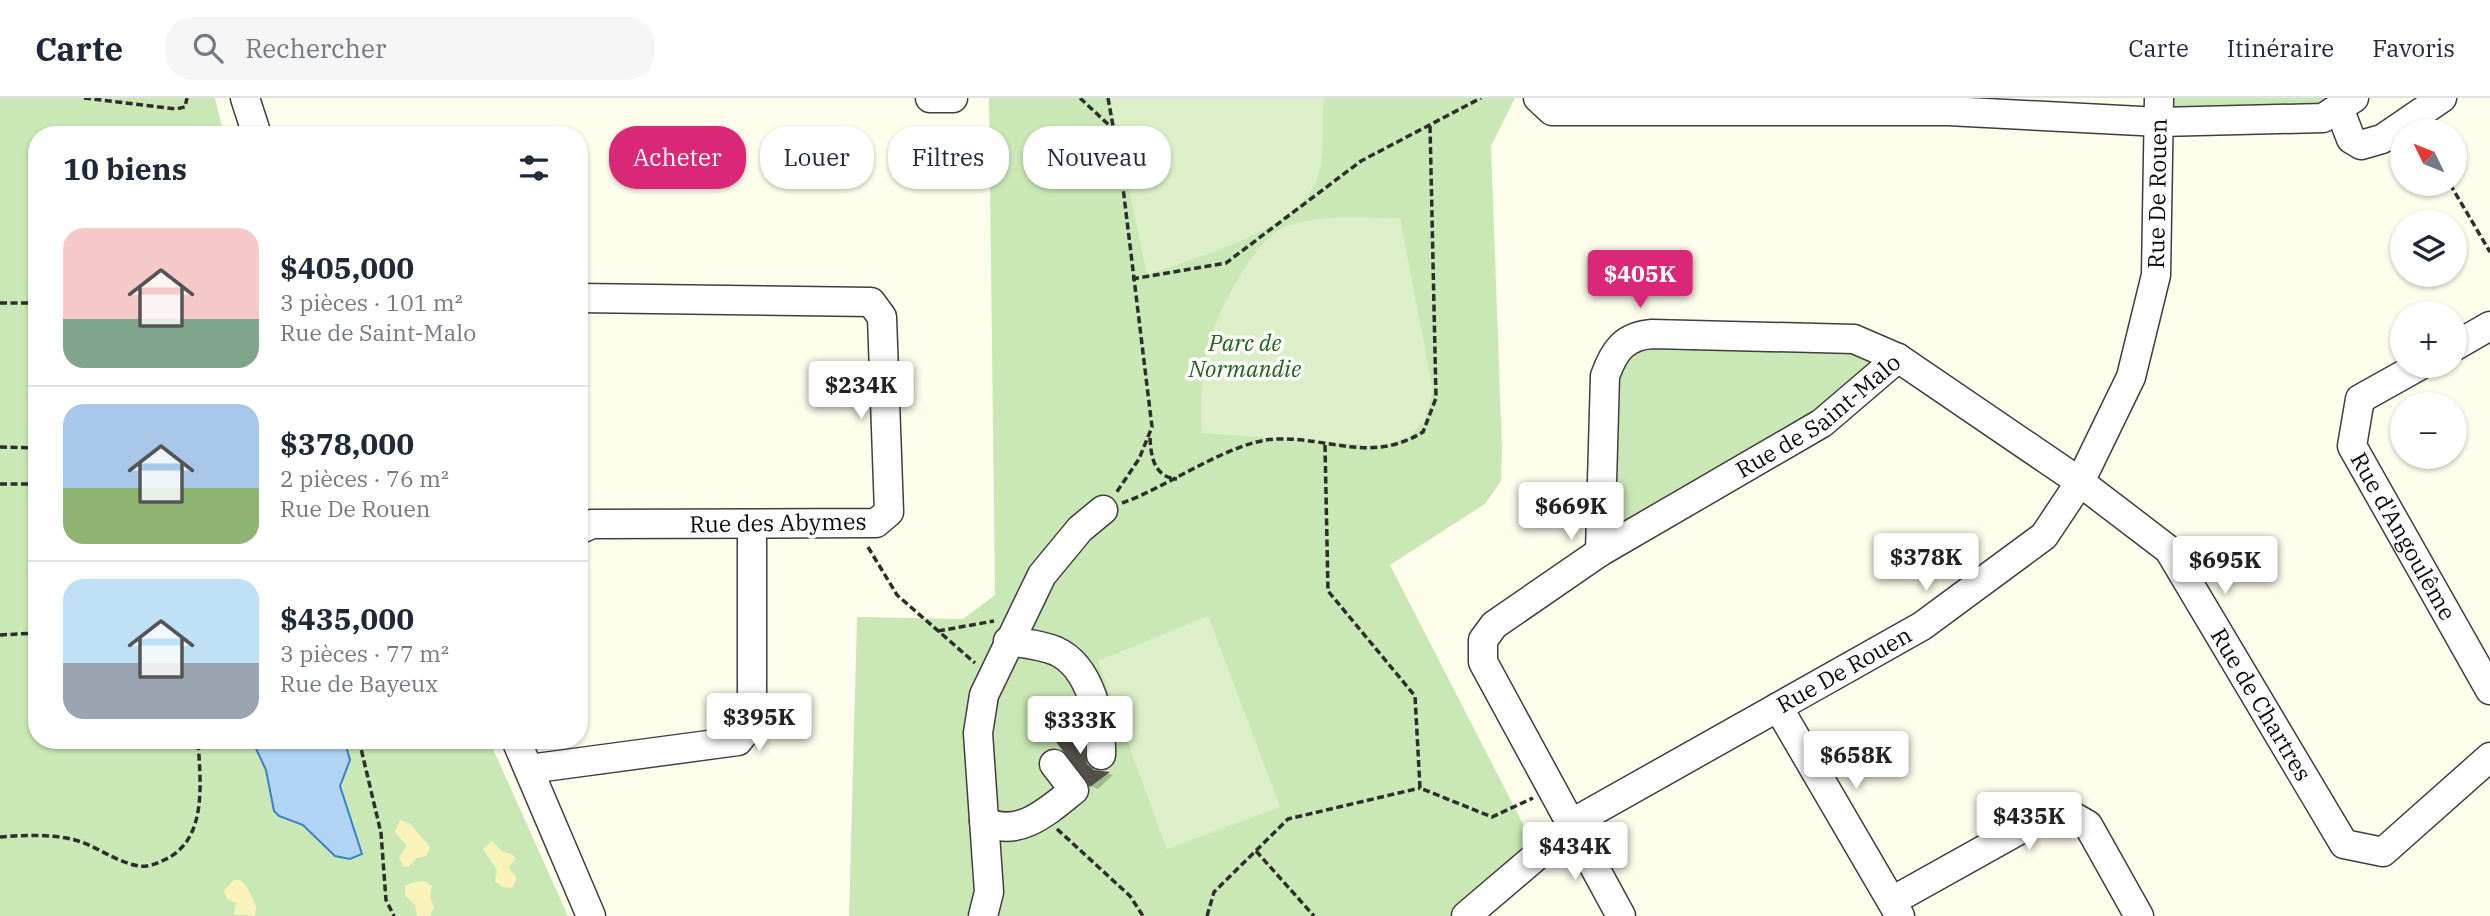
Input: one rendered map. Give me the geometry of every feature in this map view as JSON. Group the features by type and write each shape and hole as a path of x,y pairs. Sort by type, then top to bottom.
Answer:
{"street":[{"path":"245,98 254,126"},
{"path":"930,98 953,98"},
{"path":"1538,98 1552,111 1735,105 1948,105 2160,110 2323,118 2346,103 2351,139 2361,145 2382,139 2442,98"},
{"name":"Rue De Rouen","path":"1466,916 1573,824 1922,626 2045,536 2080,482 2132,377 2156,275 2160,110"},
{"name":"Rue des Abymes","path":"588,298 871,302 882,317 888,512 876,523 855,524 588,526"},
{"path":"2467,339 2490,326"},
{"name":"Rue de Saint-Malo","path":"1600,552 1605,376 1613,352 1635,335 1854,339 1898,358 1822,423 1600,552 1494,625 1483,640 1483,662 1554,788 1621,916"},
{"name":"Rue de Chartres","path":"1898,358 2080,482 2169,550 2344,844 2383,852 2490,757"},
{"name":"Rue d'Angoulême","path":"2398,378 2360,399 2352,446 2490,690"},
{"path":"983,916 989,892 978,733 984,695 1008,641 1056,554 1103,510"},
{"path":"529,769 738,741 752,723 752,525"},
{"path":"1008,641 1057,652 1073,662 1086,684 1101,730 1101,755"},
{"path":"1778,707 1896,908 2048,814 2069,814 2088,825 2140,916"},
{"path":"520,749 591,916"},
{"path":"984,821 1009,828 1023,825 1073,790 1054,764"}],"path":[{"path":"84,98 176,109 185,107 187,98"},
{"path":"1080,98 1093,107 1110,126"},
{"path":"1108,98 1113,126"},
{"path":"1132,279 1226,263 1362,161 1480,98"},
{"path":"1103,510 1179,479 1251,444 1274,439 1373,448 1404,444 1423,432 1436,398 1430,125"},
{"path":"1103,510 1139,459 1152,427 1121,189"},
{"path":"2457,196 2490,252"},
{"path":"0,303 28,303"},
{"path":"1150,432 1154,464 1161,474 1179,479"},
{"path":"1325,444 1328,591 1415,696 1420,788"},
{"path":"0,447 28,449"},
{"path":"0,484 28,484"},
{"path":"855,524 897,595 992,677"},
{"path":"938,631 1021,616"},
{"path":"0,635 28,633"},
{"path":"0,837 73,839 122,862 143,867 177,854 194,825 200,808 202,788 199,749"},
{"path":"361,749 382,833 386,900 394,916"},
{"path":"1207,916 1214,892 1288,819 1420,788 1492,817 1554,788"},
{"path":"1040,814 1130,896 1143,916"},
{"path":"1256,851 1314,916"}],"green space":[{"path":"0,98 215,98 222,126 28,126 28,749 493,749 568,916 0,916"},
{"name":"Parc de Normandie","path":"989,98 1515,98 1491,146 1501,481 1485,504 1390,565 1538,853 1466,916 849,916 857,617 963,619 995,595 990,189 1009,189 1009,126 989,126"},
{"path":"1110,98 1324,98 1320,170 1306,197 1289,213 1243,240 1147,275 1129,189 1171,189 1171,126 1116,126"},
{"path":"2158,98 2354,98 2323,118 2160,122"},
{"path":"1332,218 1400,218 1433,391 1425,420 1410,436 1383,446 1202,433 1204,367 1214,329 1231,291 1264,243 1284,227 1306,221"},
{"path":"1635,335 1854,339 1898,358 1600,552 1605,376"},
{"path":"1208,616 1280,807 1167,849 1098,661"}],"sand":[{"path":"400,820 411,824 430,848 426,856 417,858 408,867 403,866 399,858 407,846 395,832"},
{"path":"492,841 502,851 513,855 515,860 508,867 517,878 512,888 502,887 495,881 497,870 483,849"},
{"path":"234,880 240,880 248,888 256,906 255,916 234,914 236,903 227,899 224,890"},
{"path":"425,881 432,886 430,897 434,907 430,916 417,916 415,905 405,895 405,886"}],"water":[{"path":"256,749 347,749 350,760 340,786 362,854 350,859 335,856 303,825 279,816 274,811 266,770"}],"building":[{"path":"1078,725 1083,733 1087,764 1094,770 1110,772 1090,787 1056,742"}]}
